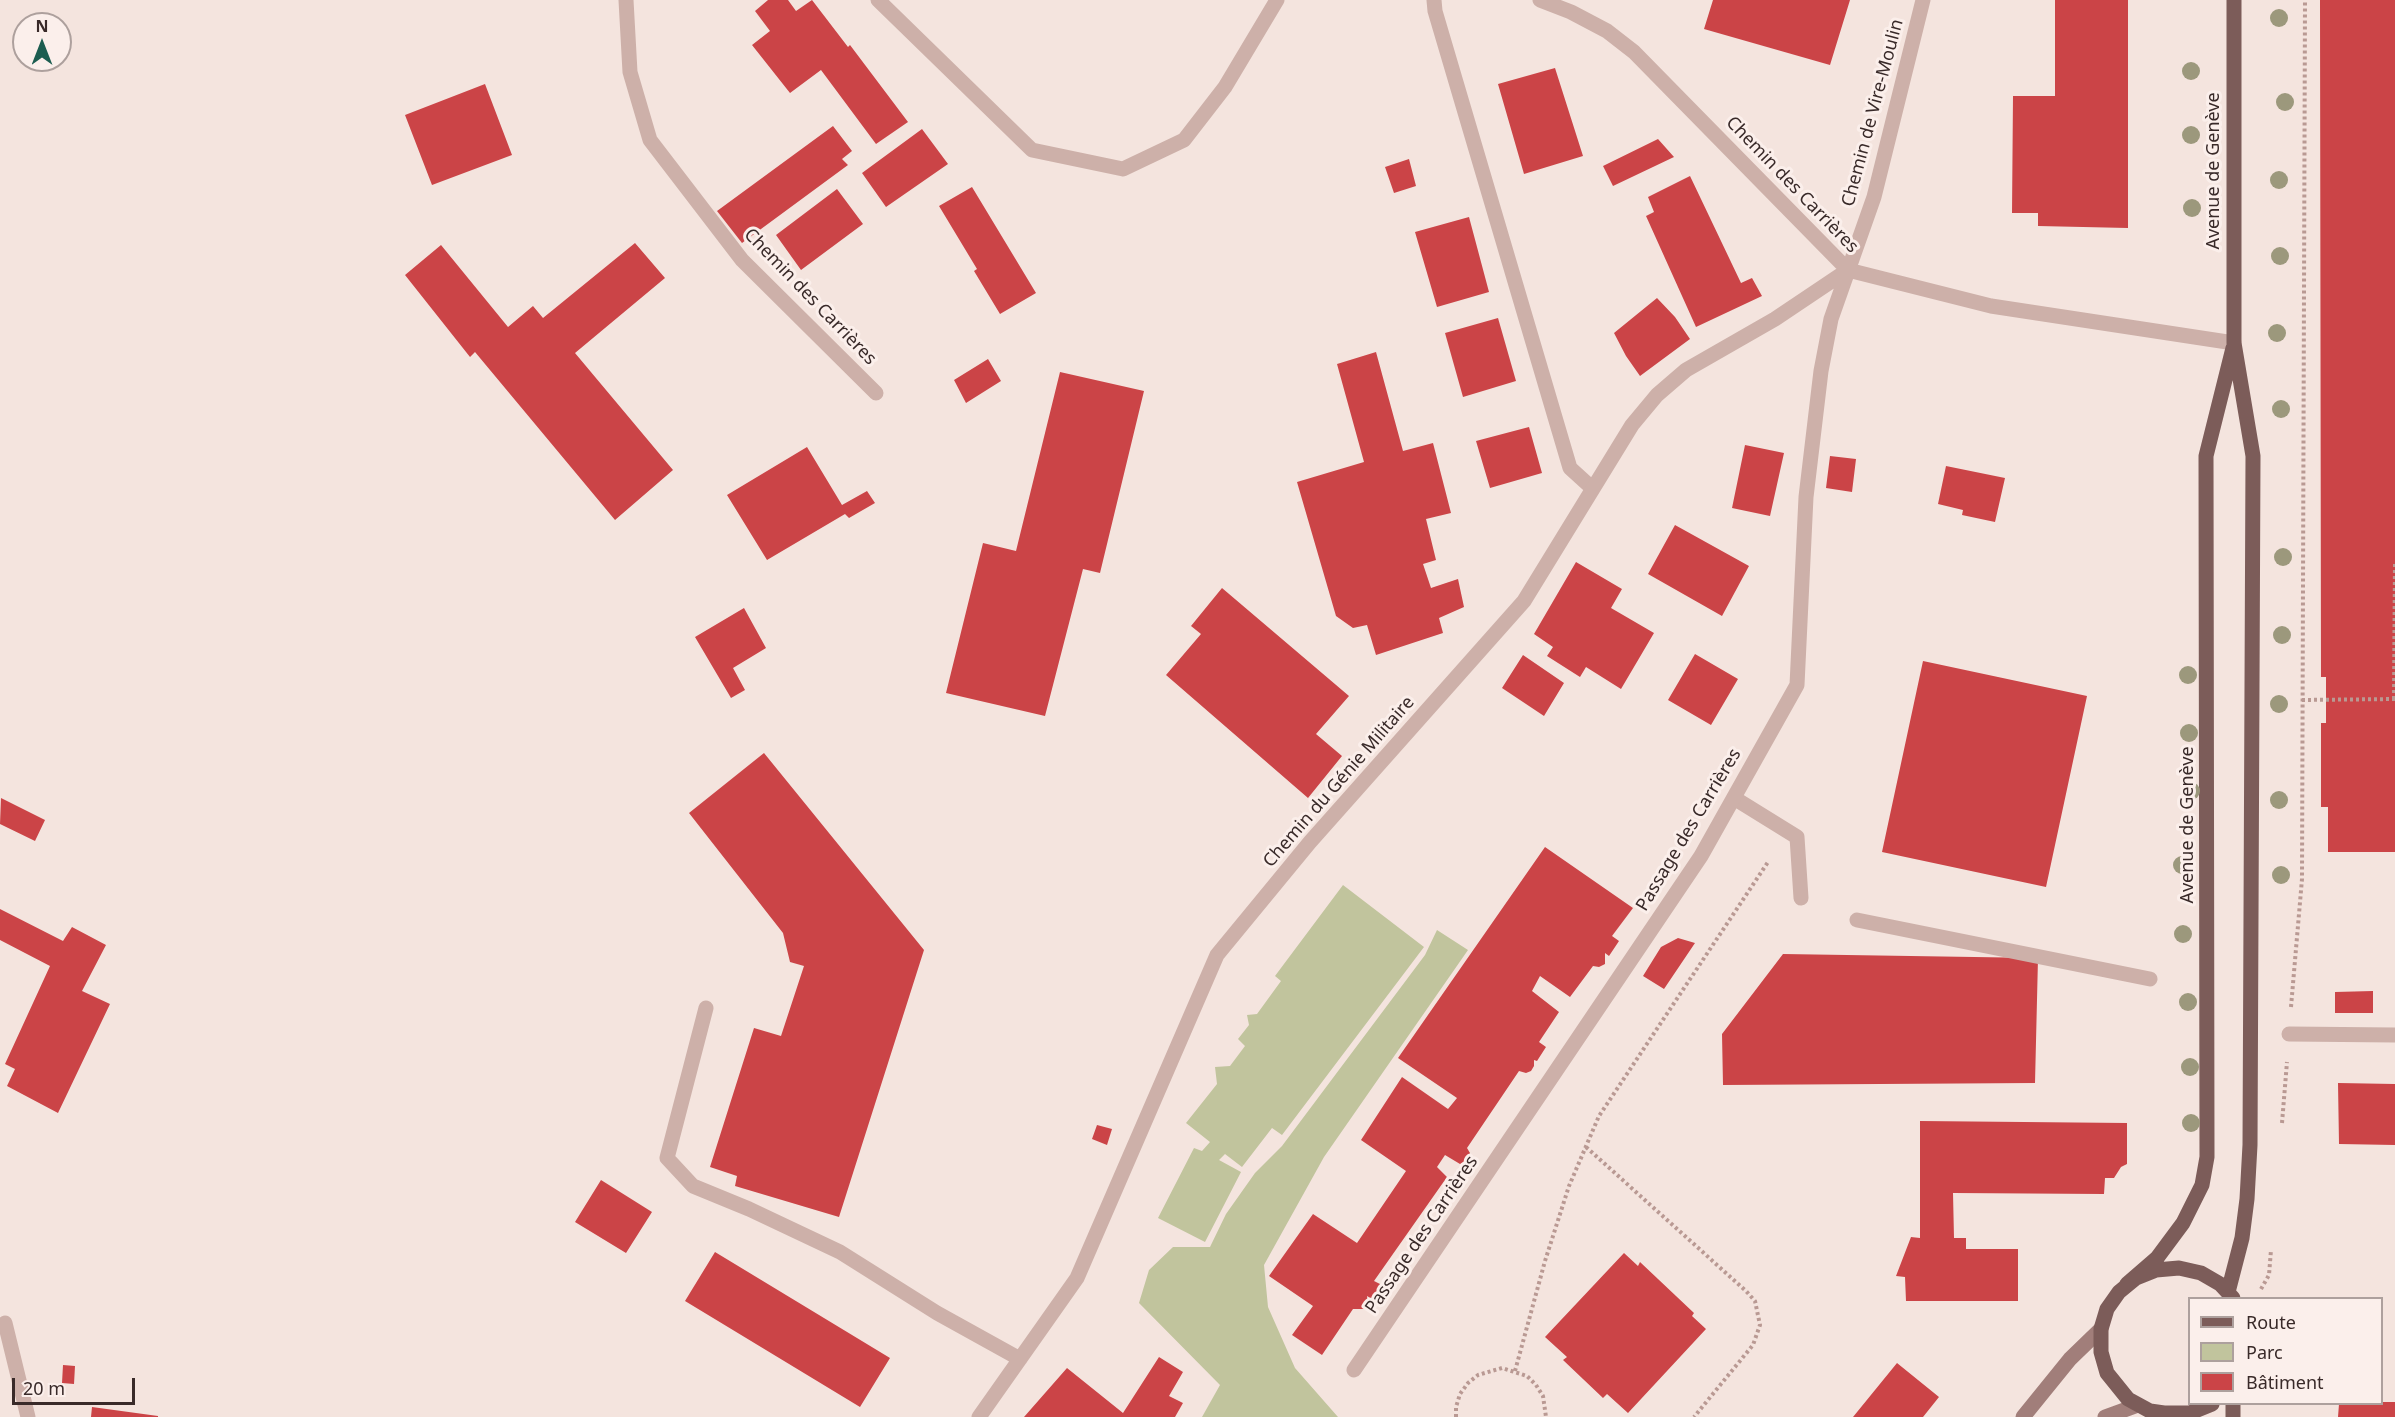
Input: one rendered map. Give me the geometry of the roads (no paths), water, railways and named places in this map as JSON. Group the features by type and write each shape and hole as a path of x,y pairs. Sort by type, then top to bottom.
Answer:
{"main road":[{"name":"Avenue de Genève","path":"2230,1295 2242,1238 2250,1145 2253,456 2234,343 2234,0"},
{"name":"Avenue de Genève","path":"2101,1329 2113,1300 2127,1284 2161,1254 2183,1222 2202,1185 2207,1157 2206,456 2234,343"},
{"path":"2127,1284 2156,1270 2179,1268 2200,1273 2220,1284 2230,1295"},
{"path":"2101,1329 2101,1352 2108,1373 2120,1392 2138,1405 2164,1415 2190,1413 2210,1405"},
{"path":"2023,1417 2070,1359 2101,1329"},
{"path":"2105,1417 2138,1405"}],"street":[{"name":"Chemin des Carrières","path":"626,0 630,72 650,140 742,260 876,393"},
{"path":"878,0 1032,150 1123,169 1184,140 1225,87 1277,0"},
{"path":"1434,0 1435,11 1570,468 1592,488"},
{"name":"Chemin des Carrières","path":"1540,0 1571,12 1607,31 1634,52 1848,270 1991,306 2234,343"},
{"name":"Chemin de Vire-Moulin","path":"1848,270 1874,197 1923,0"},
{"name":"Chemin du Génie Militaire","path":"979,1417 1077,1278 1217,955 1318,833 1524,601 1632,425 1657,395 1686,370 1775,319 1848,270"},
{"name":"Passage des Carrières","path":"1354,1370 1701,856 1797,685 1807,486 1823,361 1832,319 1848,270"},
{"path":"1734,798 1797,837 1801,897"},
{"path":"1857,920 2150,979 2139,979"},
{"path":"706,1008 667,1158 693,1186 749,1209 840,1252 937,1313 1020,1359"},
{"path":"2289,1034 2395,1035"},
{"path":"4,1323 28,1417"}]}
